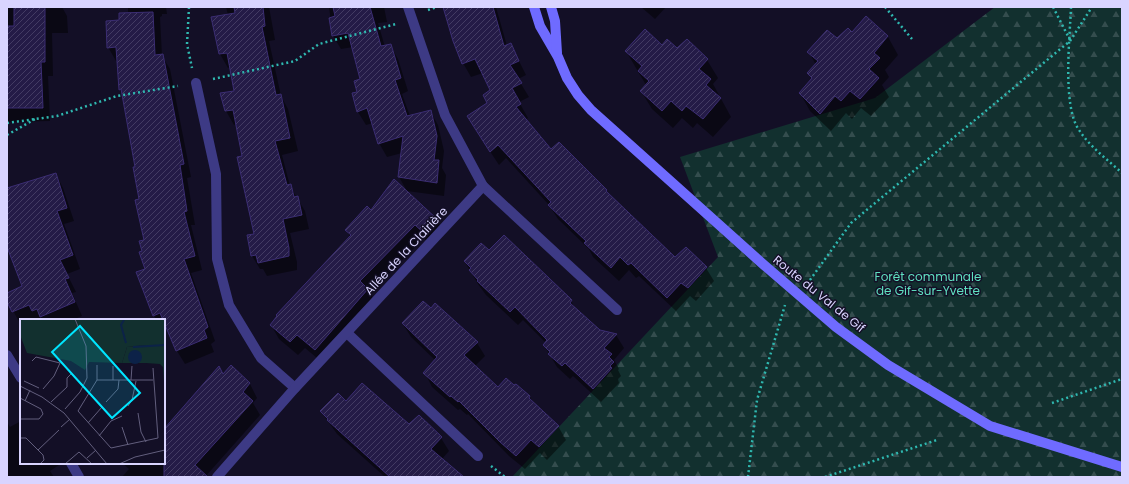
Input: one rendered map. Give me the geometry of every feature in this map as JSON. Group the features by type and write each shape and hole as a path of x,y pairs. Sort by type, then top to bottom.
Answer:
{"street":[{"name":"Route du Val de Gif","path":"534,7 540,26 558,57 567,78 578,95 595,114 764,265 836,327 882,361 990,426 1122,467"},
{"name":"Route du Val de Gif","path":"551,7 555,21 558,57"},
{"path":"410,11 445,115 483,186 617,310"},
{"path":"196,83 216,174 217,259 229,305 261,358 295,388"},
{"name":"Allée de la Clairière","path":"217,477 295,388 483,186"},
{"path":"347,333 478,456"},
{"path":"7,355 20,376"},
{"path":"72,464 79,477"}],"path":[{"path":"189,7 187,44 196,83"},
{"path":"7,123 57,116 117,96 196,83 295,61 319,44 399,23 410,11 437,7"},
{"path":"886,7 912,39"},
{"path":"1053,7 1070,41"},
{"path":"1071,7 1068,65 1071,111 1078,130 1122,173"},
{"path":"810,280 851,223 1070,41 1092,7"},
{"path":"7,135 37,118"},
{"path":"748,477 758,400 786,301"},
{"path":"1052,403 1122,379"},
{"path":"826,477 937,440"}],"green space":[{"name":"Forêt communale de Gif-sur-Yvette","path":"995,7 1122,7 1122,477 512,477 718,257 680,157 875,98"}],"building":[{"path":"14,7 45,7 45,62 41,62 43,108 7,108 7,26 14,26"},
{"path":"234,7 263,7 265,26 262,27 276,95 281,94 290,138 275,141 287,185 291,184 294,197 298,196 302,215 283,219 289,248 289,256 258,263 256,255 251,256 247,235 254,234 237,157 242,156 233,110 225,111 220,93 234,91 227,53 219,54 211,17 235,13"},
{"path":"333,7 370,7 381,46 391,44 401,78 395,80 407,116 431,110 437,136 434,160 439,160 437,183 398,177 403,136 378,144 367,108 357,112 352,93 357,92 354,81 360,79 348,33 332,36 329,18 335,16"},
{"path":"443,7 493,7 504,46 511,43 519,61 510,65 522,83 512,88 521,104 516,107 551,149 559,142 607,190 606,191 675,257 686,247 707,267 688,288 681,283 667,298 631,263 628,265 620,257 611,268 584,243 586,241 548,205 551,202 498,145 490,152 467,116 487,103 483,95 490,90 475,59 462,64 453,41"},
{"path":"153,12 155,55 163,54 184,164 180,165 187,211 184,212 195,256 184,259 208,327 204,330 207,338 176,351 165,325 165,319 163,319 160,313 153,316 136,272 145,269 139,252 142,251 139,241 144,240 135,200 139,199 133,167 135,167 121,89 119,90 116,47 107,48 106,21 119,20 119,13"},
{"path":"866,16 888,36 874,53 880,58 869,69 879,78 860,99 850,91 841,101 835,96 820,114 799,93 812,78 807,73 818,61 807,52 827,30 837,38 848,28 852,32"},
{"path":"645,29 662,45 667,39 677,48 687,39 708,59 699,69 711,79 706,85 721,98 703,119 686,106 682,111 671,101 662,111 640,91 649,81 638,71 642,66 625,51"},
{"path":"56,173 67,208 57,211 73,255 60,260 69,278 65,279 75,302 40,317 37,309 32,311 29,305 12,312 7,302 7,293 22,286 7,247 7,188"},
{"path":"394,179 438,220 425,234 415,225 360,281 368,289 315,350 297,335 290,342 270,325 277,316 276,315 351,235 345,230 367,206 371,210"},
{"path":"504,235 572,300 570,303 600,330 617,334 604,348 612,354 609,357 614,362 610,366 612,368 593,389 565,363 562,366 548,354 550,352 543,345 547,340 515,307 510,312 477,281 478,280 469,270 471,268 464,261 481,243 489,250"},
{"path":"423,301 431,308 435,303 478,342 464,355 498,387 506,378 514,385 516,384 559,426 539,447 531,440 516,456 459,401 458,402 451,396 450,397 423,373 437,357 402,323"},
{"path":"231,365 250,383 243,392 253,401 195,465 208,477 164,477 165,428 219,366 223,374"},
{"path":"362,383 409,424 419,415 442,437 431,449 464,477 390,477 327,420 328,419 320,411 338,393 346,401"}]}
